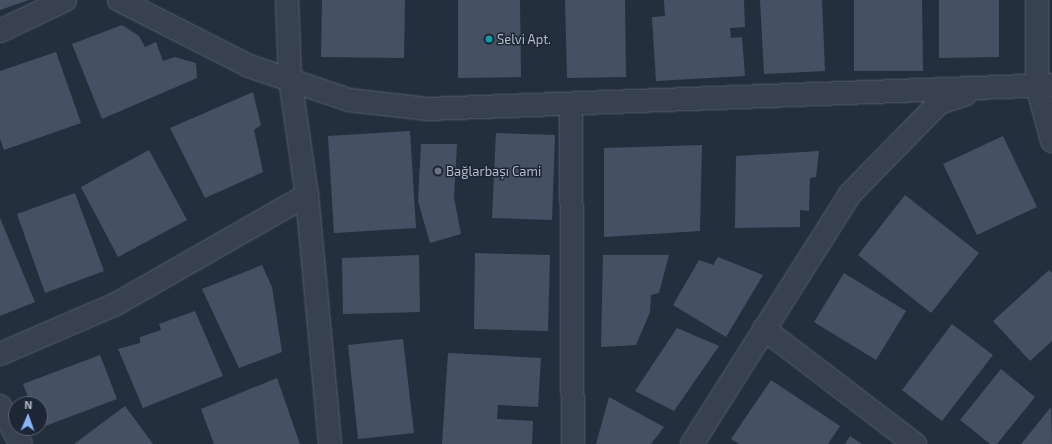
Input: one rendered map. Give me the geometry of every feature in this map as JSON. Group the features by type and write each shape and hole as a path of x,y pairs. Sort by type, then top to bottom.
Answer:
{"street":[{"path":"0,31 65,0"},
{"path":"119,0 249,66 349,100 428,109 571,106 1045,85"},
{"path":"287,0 290,79 307,195 330,444"},
{"path":"1037,0 1052,141"},
{"path":"692,444 850,194 939,103 986,88"},
{"path":"571,106 573,444"},
{"path":"0,354 116,304 307,195"},
{"path":"764,329 915,444"},
{"path":"0,406 21,444"}],"building":[{"path":"0,0 29,0 0,10"},
{"path":"322,0 405,0 404,58 321,57"},
{"name":"Selvi Apt.","path":"458,0 520,0 521,77 458,78"},
{"path":"565,0 625,0 626,77 567,78"},
{"path":"664,0 744,0 745,27 730,28 731,38 742,37 745,76 656,81 652,17 665,16"},
{"path":"760,0 822,0 825,71 764,74"},
{"path":"854,0 922,0 923,71 854,71"},
{"path":"939,0 999,0 999,57 939,58"},
{"path":"122,25 139,36 145,47 156,42 163,61 175,57 196,63 197,78 102,119 72,44"},
{"path":"56,52 81,123 4,150 0,139 0,71"},
{"path":"253,92 261,125 254,130 263,172 205,198 170,128"},
{"path":"410,131 416,228 334,233 328,136"},
{"path":"496,133 555,135 552,220 492,218"},
{"path":"1003,136 1037,207 977,235 943,164"},
{"name":"Bağlarbaşı Cami","path":"421,144 457,144 454,198 461,234 430,243 418,201"},
{"path":"702,145 700,231 604,237 604,148"},
{"path":"149,150 187,220 118,257 81,187"},
{"path":"819,151 816,177 810,178 809,211 800,210 800,227 735,228 736,156"},
{"path":"75,193 104,271 45,293 17,214"},
{"path":"905,195 979,253 931,313 858,255"},
{"path":"0,218 35,302 0,316"},
{"path":"475,253 550,255 548,331 474,329"},
{"path":"419,255 420,312 343,314 342,258"},
{"path":"603,255 669,255 659,293 651,295 650,312 636,345 601,347"},
{"path":"718,257 763,275 726,337 673,305 699,260 713,265"},
{"path":"262,265 272,287 282,352 239,368 202,289"},
{"path":"1049,270 1052,273 1052,341 1030,361 993,321"},
{"path":"844,273 906,311 876,360 814,322"},
{"path":"195,311 223,376 143,408 118,349 140,343 140,337 161,330 159,324"},
{"path":"952,324 993,355 942,421 902,390"},
{"path":"677,328 719,346 674,411 635,391"},
{"path":"403,339 414,433 358,439 348,345"},
{"path":"448,353 541,358 538,407 498,405 497,419 533,421 532,444 442,444"},
{"path":"100,355 117,399 48,425 48,396 28,396 23,384"},
{"path":"1001,369 1035,397 997,444 990,444 960,420"},
{"path":"277,378 300,444 214,444 201,409"},
{"path":"771,380 840,426 828,444 739,444 731,439"},
{"path":"609,397 664,427 651,444 596,444"},
{"path":"125,406 153,444 74,444"},
{"path":"1051,407 1052,444 1021,444"},
{"path":"850,436 862,444 845,444"}],"place":[{"name":"Selvi Apt.","path":"489,39"},
{"name":"Bağlarbaşı Cami","path":"438,171"}]}
